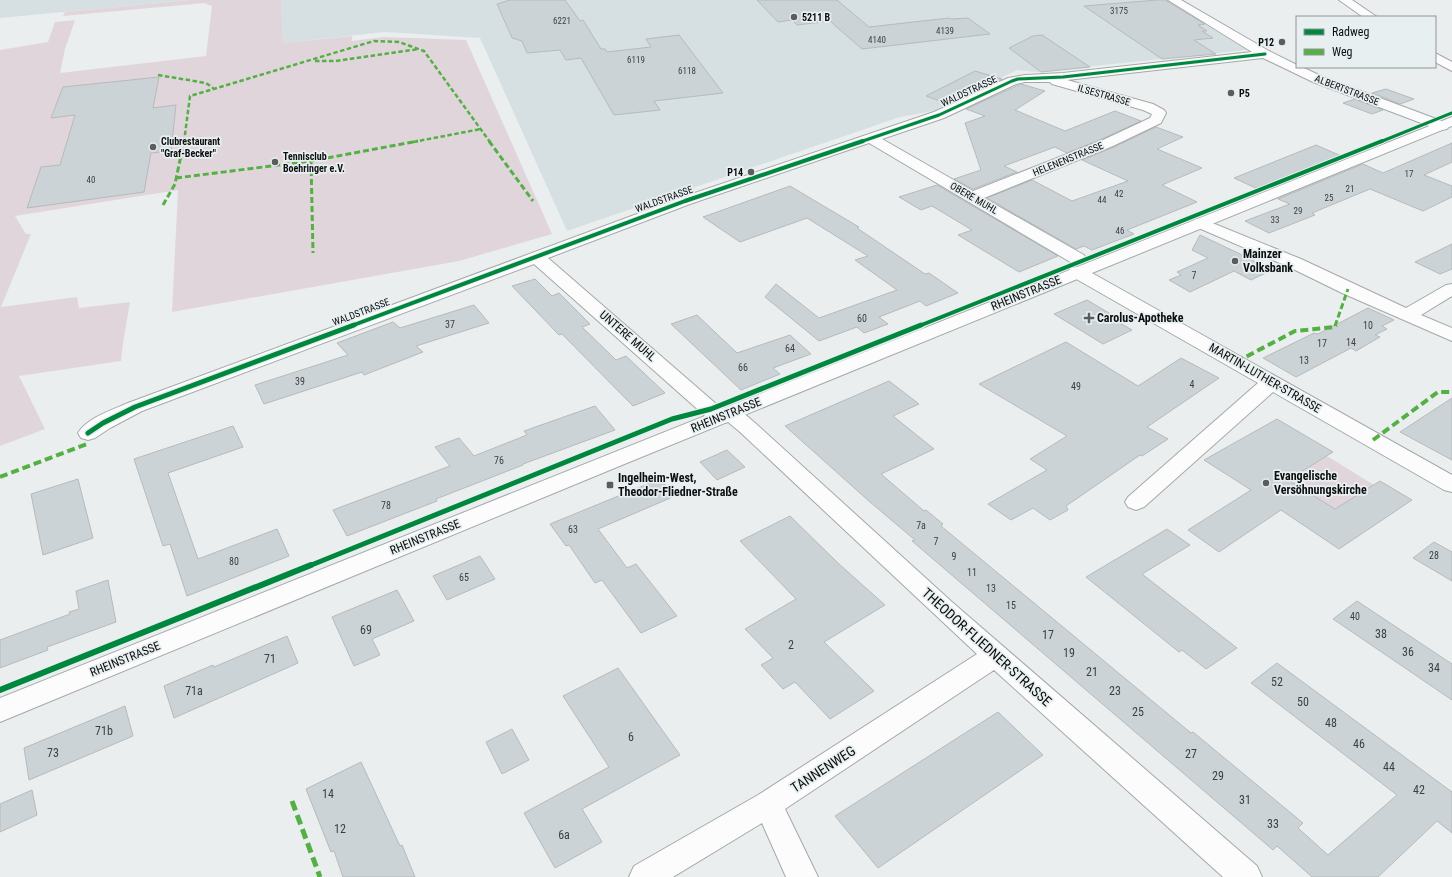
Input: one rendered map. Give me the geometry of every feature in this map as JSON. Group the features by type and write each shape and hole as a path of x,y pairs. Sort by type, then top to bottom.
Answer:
{"main road":[{"name":"RHEINSTRASSE","path":"0,710 725,416 1078,265 1200,223 1447,124"}],"street":[{"name":"ALBERTSTRASSE","path":"1173,0 1265,54 1322,81 1447,124"},
{"path":"1344,0 1369,16"},
{"name":"WALDSTRASSE","path":"88,433 103,423 135,407 684,201 939,115 1012,81 1022,78 1048,79 1105,71 1265,54"},
{"path":"1436,58 1452,67"},
{"name":"ILSESTRASSE","path":"1048,79 1148,107 1159,113"},
{"name":"HELENENSTRASSE","path":"972,198 1108,143 1156,120 1159,113"},
{"name":"OBERE MUHL","path":"870,138 972,198 1078,265"},
{"path":"1200,223 1295,263 1452,335"},
{"name":"UNTERE MUHL","path":"535,256 725,416"},
{"name":"MARTIN-LUTHER-STRASSE","path":"1078,265 1272,382 1452,485"},
{"path":"1407,315 1452,289"},
{"path":"1136,502 1272,382"},
{"name":"THEODOR-FLIEDNER-STRASSE","path":"725,416 747,427 921,588 1246,877"},
{"name":"TANNENWEG","path":"645,877 768,804 996,655"},
{"path":"768,804 802,877"}],"shaded area":[{"path":"0,0 191,0 0,18"},
{"name":"Tennisclub Boehringer e.V.","path":"191,0 281,0 283,43 352,36 352,41 384,37 466,40 552,234 459,261 172,312 178,190 15,216 26,234 31,234 1,307 77,297 79,308 130,302 121,361 19,376 45,429 0,446 0,50 48,42 55,22 75,20 65,49 60,73 206,56 212,6 204,3 63,16 65,12"},
{"path":"281,0 1165,0 1247,50 1037,72 1017,70 933,111 900,117 567,231 480,38 385,32 283,43"},
{"path":"1327,456 1374,485 1335,509 1288,480"}],"building":[{"path":"510,0 565,0 580,21 583,20 601,49 605,49 607,52 651,47 646,39 679,35 723,93 654,101 660,110 614,115 581,58 566,60 560,50 527,53 522,41 512,38 497,4"},
{"path":"757,0 837,0 869,27 949,18 968,18 990,34 862,49 830,21 797,25 792,20 778,22"},
{"path":"1165,0 1205,24 1198,25 1207,31 1202,31 1213,38 1194,40 1216,54 1162,59 1084,6"},
{"path":"1042,35 1090,67 1041,72 1009,48 1033,36"},
{"path":"975,71 1002,79 948,104 926,96"},
{"path":"159,77 153,108 176,105 171,151 151,153 144,192 27,208 41,167 60,165 75,115 51,118 63,87"},
{"path":"1021,84 1045,91 1015,110 1065,131 1115,111 1141,121 1067,153 1055,147 1004,166 1017,172 973,189 954,179 981,170 965,123 985,116 966,109"},
{"path":"1386,89 1414,99 1400,104 1372,93"},
{"path":"1355,99 1383,110 1372,114 1343,103"},
{"path":"1156,127 1183,137 1157,149 1202,168 1162,185 1197,202 1127,230 1134,234 1092,250 1084,246 1076,249 987,198 1032,180 1072,201 1128,181 1082,160"},
{"path":"1452,143 1452,162 1424,175 1452,186 1452,197 1423,211 1370,189 1312,213 1315,215 1269,233 1245,221 1290,204 1278,199 1363,164 1383,173"},
{"path":"1316,145 1346,158 1262,191 1234,178"},
{"path":"937,185 1058,256 1019,272 958,235 972,230 932,206 921,210 899,197"},
{"path":"790,186 859,227 857,228 925,274 929,273 958,293 926,306 920,301 879,317 888,324 864,333 857,327 819,341 765,297 776,284 819,318 897,290 855,260 868,256 807,218 740,242 703,217"},
{"path":"1200,235 1272,270 1251,280 1234,271 1190,292 1169,280 1181,275 1177,272 1208,258 1192,250"},
{"path":"1452,244 1452,269 1440,274 1415,262"},
{"path":"535,279 552,296 559,293 590,324 582,327 616,360 626,356 665,393 633,406 562,334 559,335 512,286"},
{"name":"Carolus-Apotheke","path":"1087,300 1124,322 1120,323 1132,330 1103,344 1054,314"},
{"path":"474,305 489,323 416,346 423,352 364,375 362,372 264,404 255,385 348,355 337,343 393,322 400,328"},
{"path":"1368,308 1394,320 1382,326 1387,329 1375,335 1380,337 1356,351 1351,348 1296,377 1263,358 1314,333 1318,334"},
{"path":"697,315 737,353 790,335 811,354 773,368 780,374 741,390 671,324"},
{"path":"1066,342 1138,386 1181,358 1219,378 1147,427 1168,439 1142,456 1140,455 1066,506 1068,510 1050,520 1033,508 1011,520 988,504 1047,470 1030,459 1067,436 979,384"},
{"path":"889,381 919,404 893,416 934,449 881,474 924,511 926,510 943,524 941,526 1191,733 1193,732 1303,823 1298,828 1328,855 1397,795 1251,683 1277,663 1452,792 1452,833 1437,821 1378,877 1312,877 1277,846 1273,850 912,541 915,540 785,426"},
{"path":"1452,398 1452,460 1400,432"},
{"path":"595,406 615,430 523,464 436,499 437,501 347,536 333,510 450,466 435,447 459,438 474,456 527,435 524,431"},
{"name":"Evangelische Versöhnungskirche","path":"1277,419 1333,452 1288,480 1335,509 1380,481 1412,500 1339,549 1281,510 1219,552 1188,530 1251,490 1204,460"},
{"path":"233,426 243,447 168,473 198,559 277,529 289,556 187,596 170,544 163,546 134,459"},
{"path":"727,450 745,467 717,480 700,462"},
{"path":"78,479 93,538 43,555 31,494"},
{"path":"660,479 675,496 598,529 627,568 636,564 677,616 641,633 602,580 595,583 569,545 566,546 550,524"},
{"path":"790,516 839,564 885,605 824,642 874,691 830,719 795,682 783,689 761,665 773,658 745,629 796,599 740,541"},
{"path":"1167,529 1190,545 1142,574 1237,648 1206,669 1182,650 1179,652 1086,577"},
{"path":"1434,542 1452,552 1452,581 1413,558"},
{"path":"480,556 495,579 447,600 433,576"},
{"path":"108,580 116,622 47,647 48,650 0,668 0,640 70,614 69,612 79,609 76,591"},
{"path":"397,590 414,621 372,639 380,655 354,666 332,617"},
{"path":"1357,601 1452,664 1452,700 1333,619"},
{"path":"287,636 298,663 174,718 164,686 213,665 214,667"},
{"path":"618,668 680,755 582,809 602,842 555,868 524,813 609,767 563,696"},
{"path":"125,706 133,736 29,780 24,748"},
{"path":"998,712 1043,755 878,868 835,816"},
{"path":"512,729 529,760 502,774 486,742"},
{"path":"361,762 400,846 402,845 415,877 343,877 334,851 331,852 306,789"},
{"path":"32,790 37,815 0,832 0,804"}],"marked path":[{"path":"163,205 175,184 186,130 190,96 381,40 411,45 424,51 533,201"},
{"path":"315,61 336,61 419,49"},
{"path":"158,75 206,83 213,88"},
{"path":"176,178 311,161 481,129"},
{"path":"311,161 313,253"},
{"path":"1236,362 1295,331 1335,327 1348,289"},
{"path":"1373,440 1438,392 1452,392"},
{"path":"0,477 87,444"},
{"path":"292,801 320,877"}],"cycle path":[{"path":"88,433 103,423 135,407 685,201 939,115 1012,81 1063,77 1265,54"},
{"path":"0,690 672,419 711,409 1452,113"}],"place":[{"name":"5211 B","path":"794,17"},
{"name":"P12","path":"1282,42"},
{"name":"P5","path":"1231,93"},
{"name":"Clubrestaurant \"Graf-Becker\"","path":"153,147"},
{"name":"Tennisclub Boehringer e.V.","path":"275,162"},
{"name":"P14","path":"751,172"},
{"name":"Mainzer Volksbank","path":"1235,261"},
{"name":"Carolus-Apotheke","path":"1089,318"},
{"name":"Evangelische Versöhnungskirche","path":"1266,483"},
{"name":"Ingelheim-West, Theodor-Fliedner-Straße","path":"610,485"}]}
